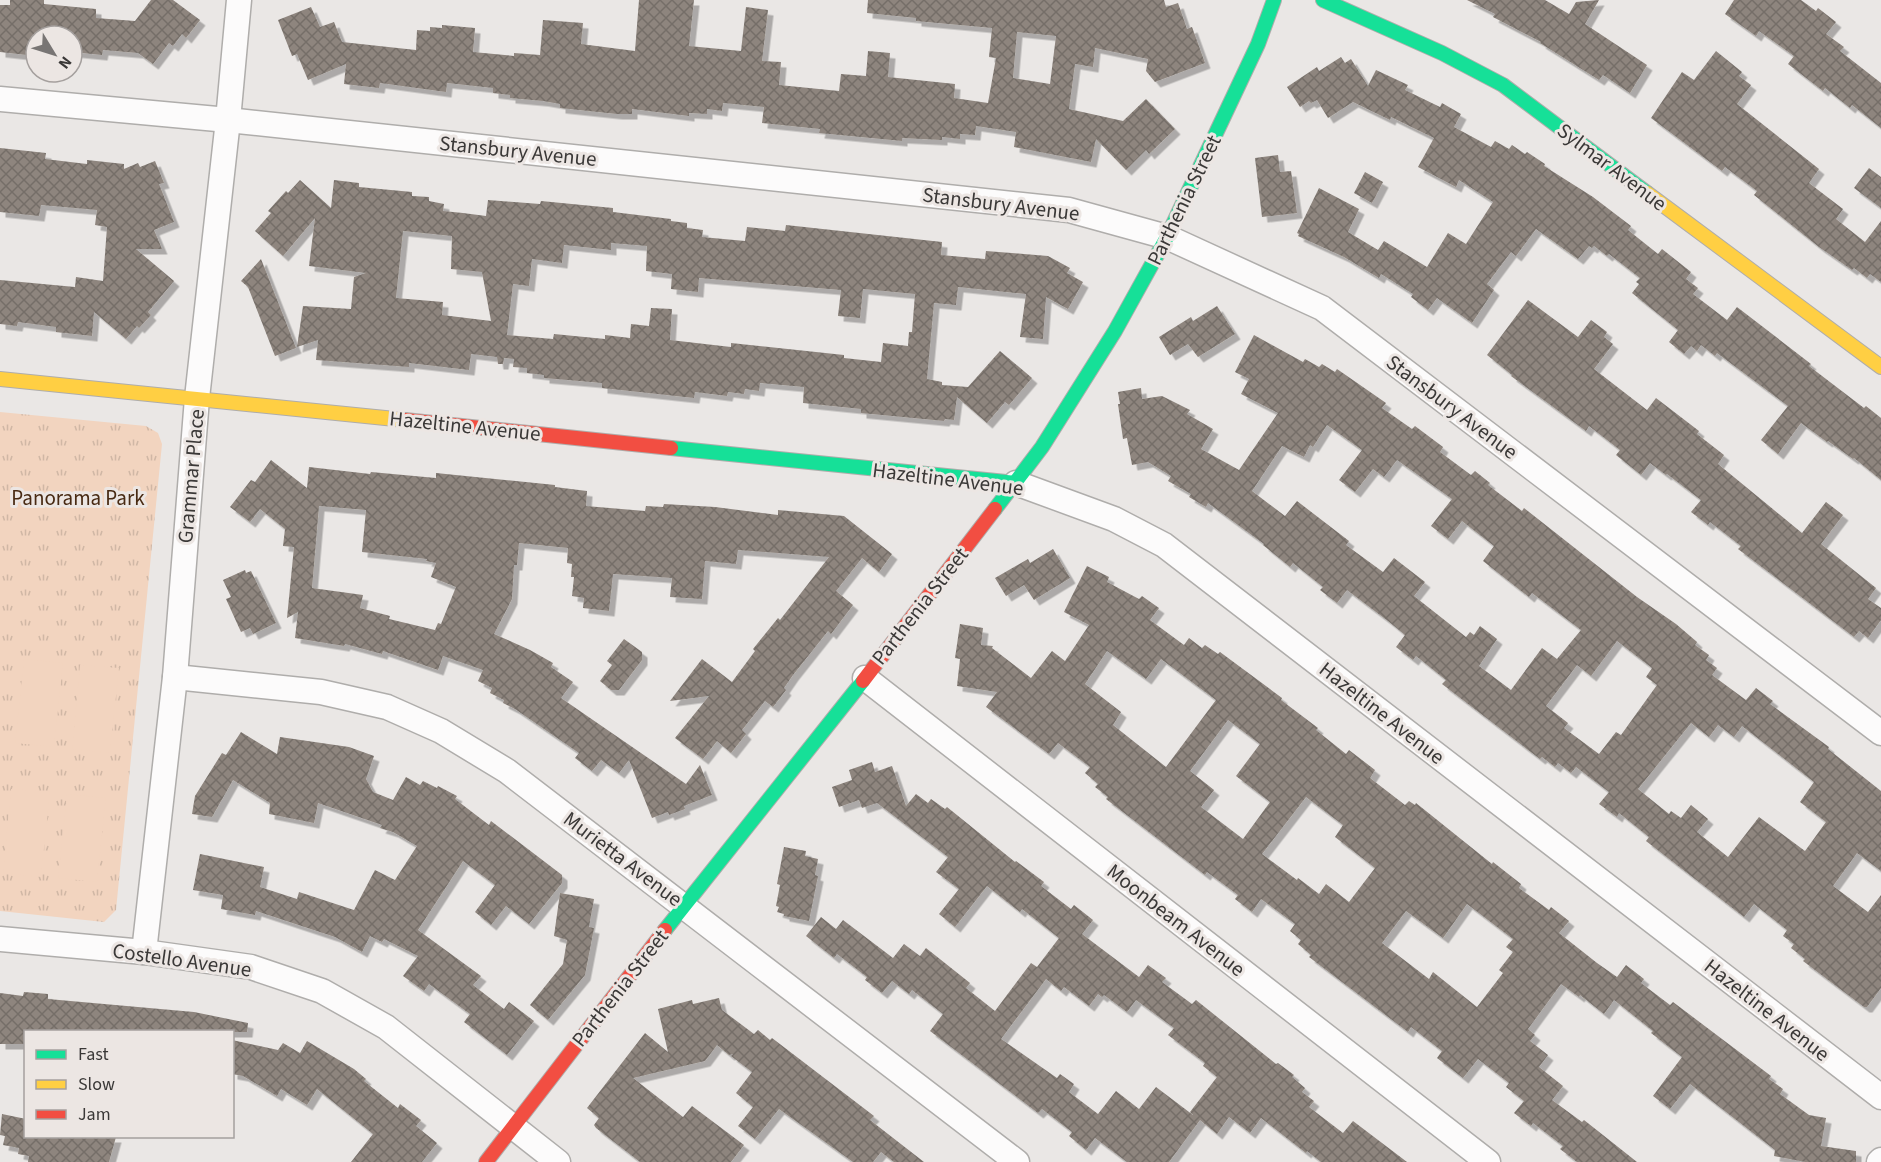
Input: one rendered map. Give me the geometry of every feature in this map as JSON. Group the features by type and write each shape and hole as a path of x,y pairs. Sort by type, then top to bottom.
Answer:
{"street":[{"name":"Grammar Place","path":"144,952 175,677 197,398 228,120 238,0"},
{"name":"Parthenia Street","path":"486,1162 684,905 865,678 1042,447 1115,331 1167,237 1258,44 1274,0"},
{"name":"Sylmar Avenue","path":"1323,0 1442,53 1503,85 1881,368"},
{"name":"Stansbury Avenue","path":"0,99 228,120 1069,210 1167,237 1322,308 1881,733"},
{"name":"Hazeltine Avenue","path":"0,379 1016,483 1113,519 1164,545 1881,1097"},
{"name":"Murietta Avenue","path":"175,677 321,692 387,706 441,731 507,771 1017,1162"},
{"name":"Moonbeam Avenue","path":"865,678 1488,1162"},
{"name":"Costello Avenue","path":"0,939 144,952 251,967 322,991 386,1028 558,1162"}],"green space":[{"name":"Panorama Park","path":"0,412 146,426 158,433 162,444 116,910 104,922 0,911"},
{"path":"24,659 63,663 54,747 15,743"},
{"path":"80,665 119,668 110,753 72,749"},
{"path":"11,789 50,792 41,877 3,873"},
{"path":"67,794 106,798 97,882 58,878"}],"building":[{"path":"10,0 44,0 44,4 96,9 96,18 135,21 151,0 173,0 200,20 186,38 182,34 173,46 169,43 153,64 138,53 103,50 102,55 84,53 84,24 24,24 24,55 0,52 0,5 10,5"},
{"path":"639,0 694,0 689,46 741,51 746,7 768,10 762,61 781,62 779,85 839,91 841,74 866,76 868,51 890,53 888,77 955,84 954,98 988,103 996,58 989,57 992,28 916,21 916,18 867,13 868,0 1164,0 1166,7 1178,3 1187,29 1192,27 1205,63 1155,82 1146,71 1148,59 1095,48 1093,67 1075,64 1069,109 1123,121 1146,99 1175,129 1149,154 1146,150 1126,170 1096,139 1091,162 1014,147 1016,132 976,126 975,135 960,134 960,139 902,138 902,141 819,133 820,129 762,123 764,107 723,103 722,111 707,109 707,114 689,113 689,116 632,109 632,114 617,114 560,108 560,104 510,98 510,95 493,93 493,88 447,83 446,92 380,83 379,88 344,84 346,64 308,80 297,54 292,56 278,20 311,7 320,27 334,22 342,42 416,50 417,30 430,31 430,27 442,28 442,25 475,28 473,52 514,56 514,53 540,55 543,20 583,23 581,44 635,51","holes":["1017,32 1056,36 1050,84 1013,78"]},
{"path":"1467,0 1545,0 1569,14 1576,2 1599,0 1585,24 1647,65 1630,93 1603,75 1599,80 1541,42 1493,17 1495,14"},
{"path":"1734,0 1801,0 1816,11 1818,8 1836,22 1826,34 1844,47 1840,51 1881,83 1881,128 1852,105 1850,108 1825,88 1823,91 1788,64 1794,56 1759,31 1756,36 1725,14"},
{"path":"1716,51 1742,72 1739,76 1751,85 1737,104 1819,169 1809,183 1843,209 1836,219 1865,242 1881,221 1881,282 1870,274 1867,278 1854,268 1852,270 1819,247 1754,195 1757,191 1725,167 1722,171 1651,118 1682,72 1694,80"},
{"path":"1341,57 1345,63 1351,59 1368,86 1376,70 1408,85 1405,90 1440,107 1442,103 1461,114 1454,127 1491,147 1495,141 1509,149 1512,145 1525,154 1527,152 1631,226 1628,230 1658,254 1662,249 1691,272 1686,279 1698,288 1693,294 1727,320 1737,307 1811,364 1809,366 1864,408 1866,406 1881,418 1881,480 1854,458 1801,423 1778,454 1761,440 1788,406 1717,353 1715,356 1701,345 1697,351 1691,346 1684,354 1669,342 1678,330 1632,293 1639,284 1636,282 1640,278 1609,254 1607,256 1594,246 1592,248 1589,246 1578,259 1536,229 1516,256 1511,252 1487,284 1494,290 1472,323 1437,298 1428,310 1411,297 1413,294 1381,274 1379,278 1344,257 1298,236 1297,233 1319,188 1359,209 1348,232 1378,250 1384,241 1427,267 1448,233 1466,244 1493,202 1459,180 1456,187 1418,167 1434,138 1353,102 1328,118 1317,100 1311,103 1309,101 1300,107 1287,87 1317,67 1319,71"},
{"path":"0,148 46,153 45,159 87,164 87,160 124,164 124,169 138,163 140,167 155,161 164,183 159,184 174,222 154,230 162,249 136,249 174,281 148,312 151,315 126,339 94,312 92,336 56,332 56,327 18,322 17,326 0,324 0,280 75,287 76,277 103,281 107,227 95,225 97,210 41,205 39,216 0,212"},
{"path":"1278,155 1280,172 1291,171 1297,213 1262,217 1255,158"},
{"path":"1869,168 1881,177 1881,208 1854,188"},
{"path":"1365,172 1383,182 1372,203 1354,193"},
{"path":"300,180 331,208 334,180 359,183 359,187 412,192 412,196 429,197 429,201 444,204 443,211 486,216 488,200 540,204 541,201 613,208 613,212 671,219 671,221 687,223 687,228 703,230 702,237 745,241 747,227 785,231 786,225 942,242 941,255 985,259 986,251 1048,256 1070,268 1067,273 1083,282 1068,309 1046,297 1043,339 1020,337 1026,294 958,287 956,305 934,303 927,379 942,382 942,385 968,387 1000,351 1032,378 1009,405 1005,402 987,423 957,397 954,420 945,419 944,421 861,413 861,409 803,403 804,387 760,383 759,391 745,389 744,394 728,392 727,396 695,392 694,398 602,388 602,383 544,378 544,375 527,373 527,368 513,367 514,359 504,358 503,364 498,364 497,357 471,354 469,370 409,363 409,367 316,360 318,340 297,347 303,306 351,309 354,277 366,273 309,266 315,218 283,256 255,231 271,213 268,211 286,191 288,193","holes":["403,231 452,236 451,269 482,272 491,321 442,315 443,302 396,298","611,243 647,246 646,271 672,274 671,289 698,292 699,278 841,290 838,316 860,318 863,289 915,294 912,332 909,332 908,346 883,343 881,362 844,358 844,355 731,343 731,347 670,340 672,309 651,308 649,326 631,324 630,338 605,335 605,339 554,334 553,339 507,335 513,284 529,286 532,259 562,263 564,245 611,250"]},
{"path":"261,259 296,348 275,356 248,287 241,281"},
{"path":"1528,300 1578,337 1591,320 1607,332 1604,337 1613,344 1594,369 1647,410 1656,398 1699,431 1697,434 1724,455 1718,464 1802,533 1826,502 1843,515 1821,544 1876,588 1868,599 1881,608 1881,620 1868,638 1859,631 1854,637 1738,549 1741,546 1710,522 1708,525 1691,512 1701,500 1667,474 1650,463 1641,475 1616,455 1620,450 1589,426 1586,431 1511,376 1487,355"},
{"path":"1217,306 1235,334 1198,357 1188,344 1170,355 1159,337 1191,317 1193,321"},
{"path":"1254,335 1303,362 1305,359 1319,367 1322,364 1335,372 1337,369 1386,403 1382,408 1412,429 1415,426 1443,447 1440,452 1471,475 1475,471 1490,483 1488,485 1522,511 1524,508 1637,597 1676,624 1697,642 1695,645 1709,655 1706,660 1717,668 1712,675 1746,700 1756,688 1773,701 1770,704 1829,747 1828,749 1881,791 1881,871 1857,853 1833,886 1868,912 1881,895 1881,988 1867,1007 1803,961 1805,959 1791,948 1794,944 1783,936 1787,930 1754,904 1744,917 1646,841 1649,837 1619,813 1617,817 1599,804 1609,792 1576,767 1571,773 1558,763 1555,767 1542,757 1540,759 1442,684 1446,680 1416,656 1413,660 1396,647 1405,635 1347,590 1337,603 1320,590 1323,587 1293,563 1290,567 1264,544 1208,503 1206,507 1189,497 1191,494 1168,481 1171,476 1148,462 1132,465 1127,438 1123,439 1118,392 1141,388 1142,399 1162,396 1190,410 1187,414 1213,429 1201,449 1239,470 1278,413 1241,394 1249,379 1235,372","holes":["1327,425 1362,450 1339,480 1355,492 1373,469 1384,477 1397,460 1452,499 1431,526 1448,539 1462,521 1494,546 1483,561 1529,597 1532,593 1581,630 1557,659 1542,648 1511,690 1479,666 1497,639 1480,626 1474,635 1470,632 1466,637 1414,596 1425,582 1394,558 1383,572 1346,545 1349,541 1297,501 1285,516 1252,491 1282,446 1304,457 1310,445 1313,447","1617,641 1652,668 1646,677 1657,685 1621,735 1616,732 1599,754 1564,728 1568,723 1546,706 1577,665 1591,676","1691,723 1709,737 1718,725 1734,737 1742,726 1814,782 1800,802 1826,822 1805,851 1759,817 1728,857 1697,832 1708,819 1691,805 1681,818 1671,811 1669,814 1638,789"]},
{"path":"271,460 307,488 309,467 436,478 436,473 555,485 555,487 587,491 586,506 645,511 646,506 663,507 664,504 715,507 778,515 778,510 844,516 892,554 879,572 862,558 836,591 853,605 831,634 828,631 793,675 784,688 786,690 773,707 765,701 742,730 746,734 731,753 717,741 703,759 675,738 709,696 670,701 702,659 732,682 755,651 753,649 778,618 780,620 829,557 738,550 736,564 705,561 702,599 670,597 672,578 613,574 609,611 583,608 584,598 572,596 574,577 571,577 572,564 567,563 568,548 519,543 517,565 514,565 512,599 494,634 553,663 551,667 573,682 561,698 686,784 700,765 712,795 684,806 685,809 652,818 629,760 619,773 601,760 592,771 575,758 579,753 503,703 504,700 490,693 492,688 478,681 483,670 443,656 438,670 383,651 382,654 345,644 344,646 295,638 298,612 287,618 294,547 283,546 285,529 260,509 250,522 230,507 251,480 255,482","holes":["319,506 366,510 362,552 427,559 426,561 436,563 431,577 456,587 441,624 438,623 435,630 389,619 390,616 360,608 363,595 312,588"]},
{"path":"1053,549 1070,578 1034,600 1024,585 1006,596 995,578 1028,559 1030,563"},
{"path":"1087,566 1109,577 1107,582 1139,599 1142,596 1159,608 1150,620 1184,645 1189,638 1202,648 1205,645 1218,654 1220,652 1282,698 1281,700 1318,728 1316,730 1346,754 1349,750 1375,770 1370,778 1405,805 1409,801 1415,805 1416,803 1492,864 1493,862 1521,884 1519,888 1549,910 1551,907 1569,921 1559,933 1597,963 1617,977 1626,965 1644,979 1641,983 1670,1005 1673,1002 1771,1076 1769,1079 1783,1089 1780,1094 1809,1115 1826,1118 1821,1146 1856,1151 1856,1162 1805,1162 1774,1156 1775,1150 1690,1084 1670,1109 1653,1096 1682,1057 1614,1000 1604,1014 1580,995 1579,997 1561,984 1528,1029 1535,1035 1530,1041 1548,1055 1539,1067 1563,1086 1552,1100 1582,1122 1584,1120 1637,1162 1577,1162 1560,1149 1563,1146 1533,1123 1531,1126 1514,1113 1524,1101 1506,1087 1509,1083 1478,1059 1463,1078 1437,1058 1442,1051 1411,1027 1408,1032 1309,957 1311,955 1298,944 1301,940 1290,931 1295,924 1261,899 1252,912 1235,899 1238,895 1207,872 1205,875 1106,799 1108,797 1095,787 1098,784 1085,773 1090,767 1058,743 1049,754 986,707 997,692 957,686 960,659 955,658 960,624 983,628 981,645 993,646 992,648 1031,678 1052,651 1065,661 1089,625 1064,612","holes":["1107,651 1146,679 1161,659 1216,700 1166,767 1113,725 1121,712 1085,684","1228,720 1260,744 1236,776 1270,802 1243,839 1201,807 1214,790 1190,771","1306,797 1343,825 1335,837 1375,868 1349,902 1326,884 1319,894 1262,854","1467,904 1513,939 1506,947 1513,952 1499,970 1503,973 1477,1007 1433,972 1429,979 1382,943 1406,911 1443,938"]},
{"path":"245,570 246,573 251,571 276,623 253,634 250,628 241,632 226,599 231,597 223,580"},
{"path":"624,639 642,652 642,660 619,690 611,690 600,681 612,665 607,661"},
{"path":"241,732 277,754 280,737 349,747 374,756 366,779 373,792 393,800 406,777 420,785 423,781 437,788 438,786 457,796 455,799 489,825 491,821 562,875 562,883 529,924 506,906 491,925 475,912 495,885 463,861 418,930 481,976 473,985 504,1009 509,1002 534,1021 507,1055 464,1022 470,1014 429,984 424,991 403,976 418,956 384,939 382,942 370,936 362,952 335,937 256,911 255,915 221,909 223,895 193,890 200,854 264,867 260,887 297,899 299,892 354,910 375,870 395,880 417,846 393,832 380,828 382,825 318,803 314,823 269,814 270,803 233,780 212,817 192,814 195,796 222,753 226,755"},
{"path":"872,762 875,772 892,766 906,806 916,794 928,803 931,799 945,809 947,807 1015,862 1044,882 1041,886 1071,909 1074,905 1093,920 1082,934 1139,977 1148,965 1166,978 1162,982 1192,1004 1196,1000 1276,1064 1278,1063 1294,1075 1292,1077 1305,1088 1302,1092 1314,1101 1309,1107 1343,1133 1353,1121 1407,1162 1321,1162 1261,1118 1250,1133 1229,1117 1217,1134 1200,1120 1169,1162 1127,1162 1095,1138 1086,1150 1069,1136 1072,1132 1042,1109 1038,1113 930,1031 943,1014 912,990 909,994 892,981 882,993 865,980 867,977 837,954 834,958 806,936 821,917 836,929 843,920 893,958 904,944 920,956 926,948 970,983 966,988 995,1011 1031,963 1037,967 1059,938 1022,909 1020,912 987,886 955,927 939,914 959,889 936,872 948,857 877,803 862,808 859,800 839,807 832,787 852,780 849,770","holes":["1046,979 1061,991 1064,987 1089,1006 1098,994 1102,997 1104,995 1127,1012 1136,1000 1174,1028 1168,1035 1205,1063 1203,1066 1217,1077 1190,1112 1193,1115 1156,1087 1139,1109 1116,1091 1098,1114 1069,1092 1074,1084 1060,1074 1057,1078 1001,1039"]},
{"path":"784,847 806,851 805,856 818,859 815,875 818,876 809,921 784,916 777,912 780,885 777,884"},
{"path":"560,893 594,899 589,927 594,928 585,975 548,1020 530,1005 563,964 567,940 554,936"},
{"path":"24,992 48,994 48,999 194,1012 248,1023 247,1032 234,1032 234,1030 24,1030 24,1044 0,1044 0,993 23,996"},
{"path":"719,998 722,1010 754,1034 758,1030 770,1040 772,1038 874,1116 870,1120 924,1162 894,1162 881,1152 873,1162 853,1162 779,1109 755,1139 738,1126 753,1107 736,1093 752,1072 731,1056 733,1054 729,1055 717,1045 705,1061 633,1078 683,1117 692,1106 744,1145 731,1162 640,1162 596,1128 594,1125 599,1118 587,1108 645,1033 668,1052 658,1009 692,1000 693,1004"},
{"path":"234,1040 278,1050 283,1043 300,1053 307,1041 354,1069 366,1079 364,1081 398,1108 400,1104 421,1120 416,1126 437,1143 422,1162 351,1162 373,1134 317,1089 307,1105 281,1089 277,1096 243,1076 234,1074"},
{"path":"2,1114 24,1119 24,1138 116,1138 109,1162 28,1162 29,1156 18,1154 19,1148 3,1145 5,1136 0,1135"}],"traffic: fast":[{"path":"995,509 1042,447 1115,331 1167,237 1258,44 1274,0"},
{"path":"1323,0 1442,53 1503,85 1647,193"},
{"path":"671,448 1016,483"},
{"path":"665,930 863,681"}],"traffic: slow":[{"path":"1647,193 1881,367"},
{"path":"0,379 405,420"}],"traffic: jam":[{"path":"405,420 671,448"},
{"path":"863,681 995,509"},
{"path":"486,1162 665,930"}]}
